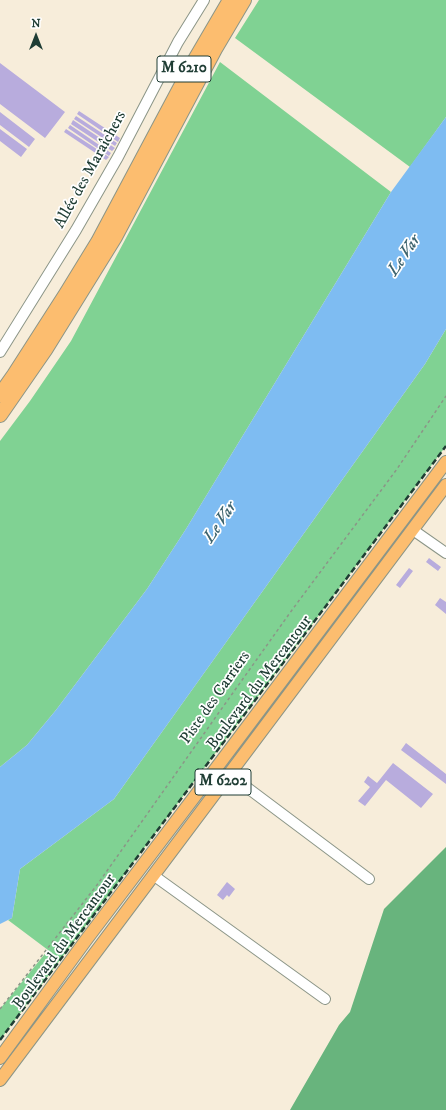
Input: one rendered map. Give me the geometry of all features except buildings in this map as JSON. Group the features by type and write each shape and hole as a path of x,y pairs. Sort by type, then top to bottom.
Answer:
{"highway":[{"name":"M 6210","path":"151,142 191,54 224,0"},
{"path":"0,395 35,344 90,255 196,58 230,0"},
{"path":"0,415 45,350 115,237 215,49 244,0"}],"main road":[{"name":"Boulevard du Mercantour","path":"0,1058 86,940 446,462"},
{"name":"Boulevard du Mercantour","path":"0,1080 446,485"}],"street":[{"name":"Allée des Maraîchers","path":"0,352 76,230 118,157 178,42 204,0"},
{"path":"413,530 446,553"},
{"path":"229,774 369,879"},
{"path":"153,876 324,999"}],"path":[{"name":"Piste des Carriers","path":"0,1010 97,885 288,616 398,469 446,396"}],"green space":[{"path":"259,0 446,0 446,117 410,167 235,38"},
{"path":"220,62 391,192 186,529 147,589 56,710 27,745 0,767 0,441 30,401 71,341"},
{"path":"446,329 446,446 0,1040 0,1009 48,950 8,920 12,918 20,869 114,799 425,364"},
{"path":"446,847 446,1110 290,1110 339,1025 350,1012 384,909"}],"water":[{"name":"Le Var","path":"446,117 446,329 425,364 114,799 20,869 12,918 0,924 0,767 27,745 56,710 147,589 186,529 391,192"}],"railway":[{"path":"0,1040 446,446"}]}
